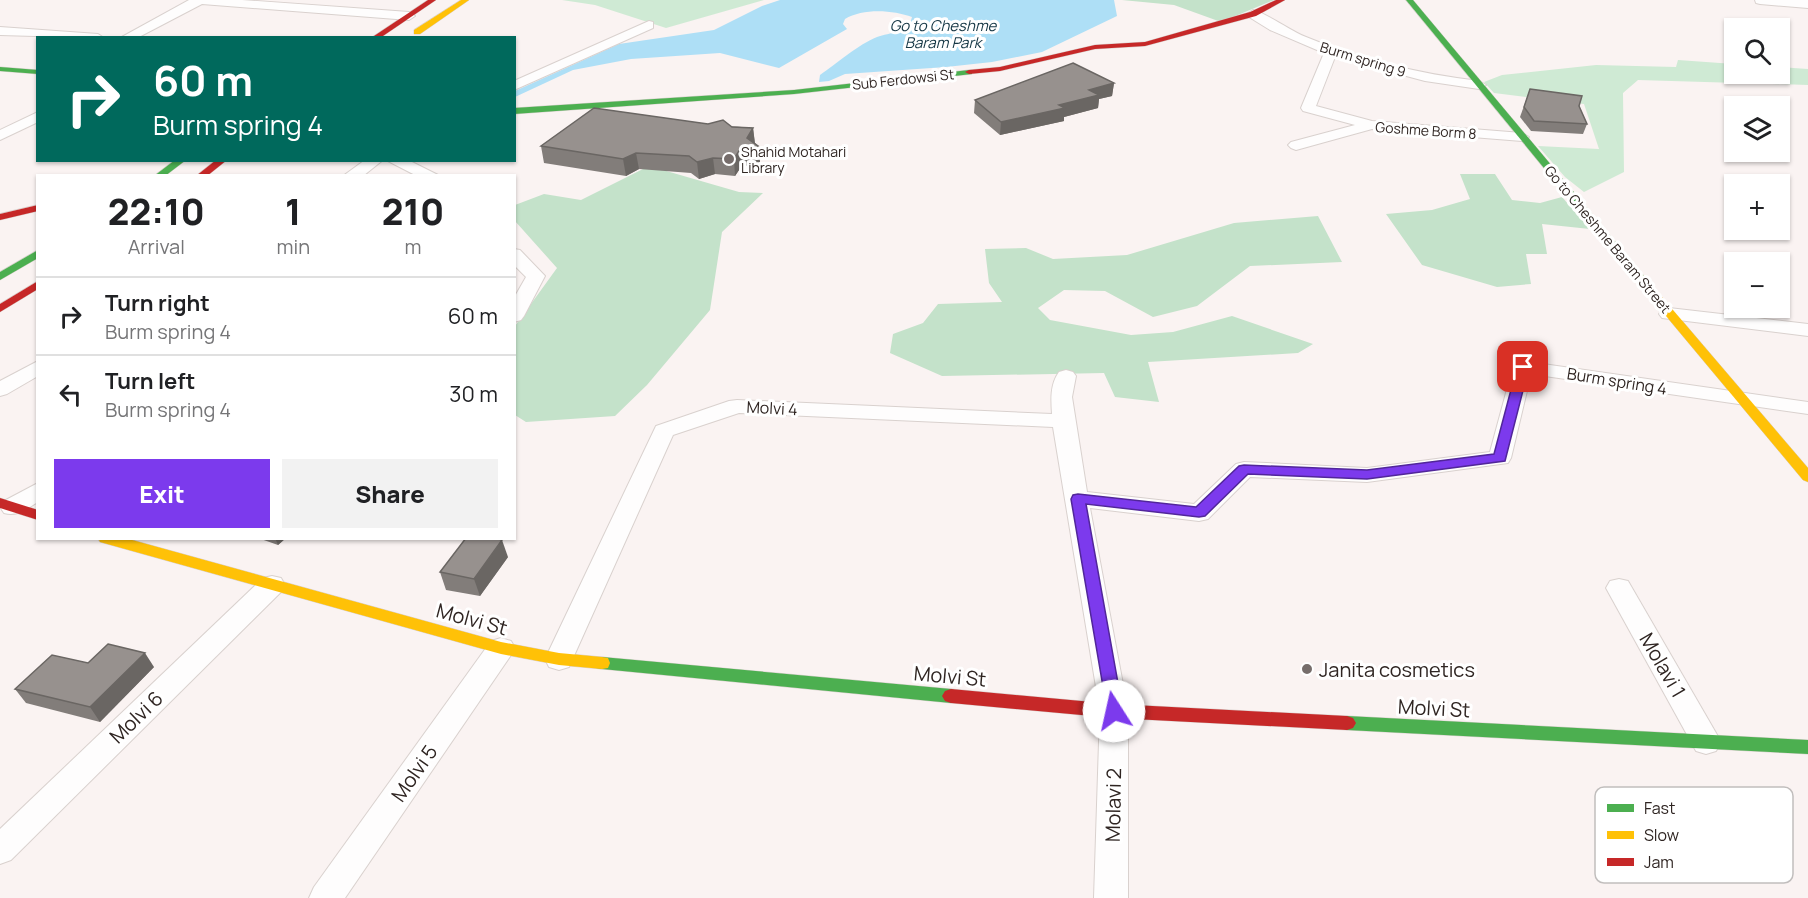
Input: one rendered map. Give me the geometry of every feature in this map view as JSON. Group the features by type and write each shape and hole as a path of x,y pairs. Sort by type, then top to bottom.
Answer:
{"street":[{"path":"195,0 409,16"},
{"path":"130,36 201,0"},
{"path":"377,36 433,0"},
{"path":"412,36 466,0"},
{"name":"Sub Ferdowsi St","path":"516,111 794,92 1000,69 1095,46 1145,44 1253,14 1282,0"},
{"name":"Go to Cheshme Baram Street","path":"1409,0 1669,314 1808,477"},
{"path":"1760,1 1808,4"},
{"name":"Burm spring 9","path":"1253,14 1273,28 1331,50 1420,76 1479,85"},
{"path":"516,85 650,25"},
{"path":"0,31 70,36"},
{"path":"1331,50 1308,108 1372,125"},
{"path":"0,69 36,72"},
{"path":"3,132 36,117"},
{"name":"Goshme Borm 8","path":"1296,145 1372,125 1522,137"},
{"path":"3,132 36,133"},
{"path":"161,174 179,162"},
{"path":"203,174 220,162"},
{"path":"354,174 373,162"},
{"path":"398,162 427,174"},
{"path":"0,217 36,208"},
{"path":"0,277 36,254"},
{"path":"516,256 536,276 516,312"},
{"path":"0,309 36,285"},
{"path":"1669,314 1808,330"},
{"name":"Burm spring 4","path":"1078,499 1199,513 1244,469 1367,475 1500,458 1523,367 1743,400"},
{"path":"0,390 36,368"},
{"name":"Molavi 2","path":"1066,376 1061,397 1063,420 1114,711 1111,898"},
{"path":"1743,400 1808,408"},
{"name":"Molvi 4","path":"559,659 664,431 736,406 1063,420"},
{"path":"3,504 36,492"},
{"path":"3,504 36,514"},
{"name":"Molvi St","path":"113,540 501,648 559,659 1114,711 1808,747"},
{"name":"Molvi 6","path":"0,850 272,585"},
{"name":"Molavi 1","path":"1619,588 1706,741"},
{"name":"Molvi 5","path":"326,898 501,648"}],"green space":[{"path":"562,0 764,0 666,28 595,5"},
{"path":"1122,0 1274,0 1221,22 1174,5"},
{"path":"1678,60 1724,63 1724,83 1638,80 1623,93 1624,172 1584,192 1565,177 1538,146 1599,149 1584,104 1494,93 1484,82 1502,75 1596,65 1676,67"},
{"path":"1790,68 1808,69 1808,85 1774,84 1790,84"},
{"path":"649,166 739,192 763,193 722,232 710,310 647,385 615,416 526,422 516,416 516,325 557,268 516,222 516,205 544,194 581,200"},
{"path":"1460,174 1495,174 1512,200 1540,203 1562,197 1590,229 1542,224 1547,254 1526,254 1531,284 1497,287 1422,265 1386,214 1432,210 1470,199"},
{"path":"1318,216 1342,262 1250,266 1197,306 1153,317 1105,291 1064,290 1038,308 1050,320 1131,335 1173,332 1232,316 1313,344 1298,353 1148,362 1159,402 1115,397 1104,373 942,376 890,353 893,334 923,323 938,304 1002,302 989,283 985,249 1026,248 1053,259 1127,255 1234,223"}],"water":[{"name":"Go to Cheshme Baram Park","path":"780,0 1114,0 1117,16 1042,52 992,62 845,74 829,81 819,82 820,75 855,49 877,37 898,32 907,27 912,17 887,12 860,13 845,19 843,24 847,29 779,68 720,53 631,59 573,70 516,97 516,91 619,44 714,30 762,6"}],"building":[{"path":"1073,63 1114,83 1089,90 1099,95 1059,105 1065,108 1001,122 975,100"},
{"path":"1530,89 1582,96 1579,106 1587,124 1534,121 1524,107"},
{"path":"594,108 708,124 723,120 732,127 753,128 747,138 758,146 739,151 734,159 713,158 697,162 689,156 636,153 623,159 541,146"},
{"path":"464,540 502,540 474,579 440,572"},
{"path":"108,644 145,653 90,707 15,689 52,655 88,663"}],"traffic: fast":[{"path":"1409,0 1640,278"},
{"path":"0,69 36,72"},
{"path":"516,111 794,92 969,72"},
{"path":"161,174 179,162"},
{"path":"0,277 36,254"},
{"path":"602,663 951,696"},
{"path":"1347,723 1808,747"}],"traffic: slow":[{"path":"417,32 466,0"},
{"path":"1640,278 1808,477"},
{"path":"112,540 501,648 559,659 602,663"}],"traffic: jam":[{"path":"377,36 433,0"},
{"path":"969,72 1000,69 1095,47 1145,44 1253,14 1282,0"},
{"path":"203,174 220,162"},
{"path":"0,217 36,208"},
{"path":"0,309 36,285"},
{"path":"0,503 36,514"},
{"path":"951,696 1114,711 1347,723"}],"place":[{"name":"Shahid Motahari Library","path":"729,159"},
{"name":"Janita cosmetics","path":"1307,669"}],"route":[{"path":"1114,711 1078,499 1199,513 1244,469 1367,475 1500,458 1523,367"}]}
